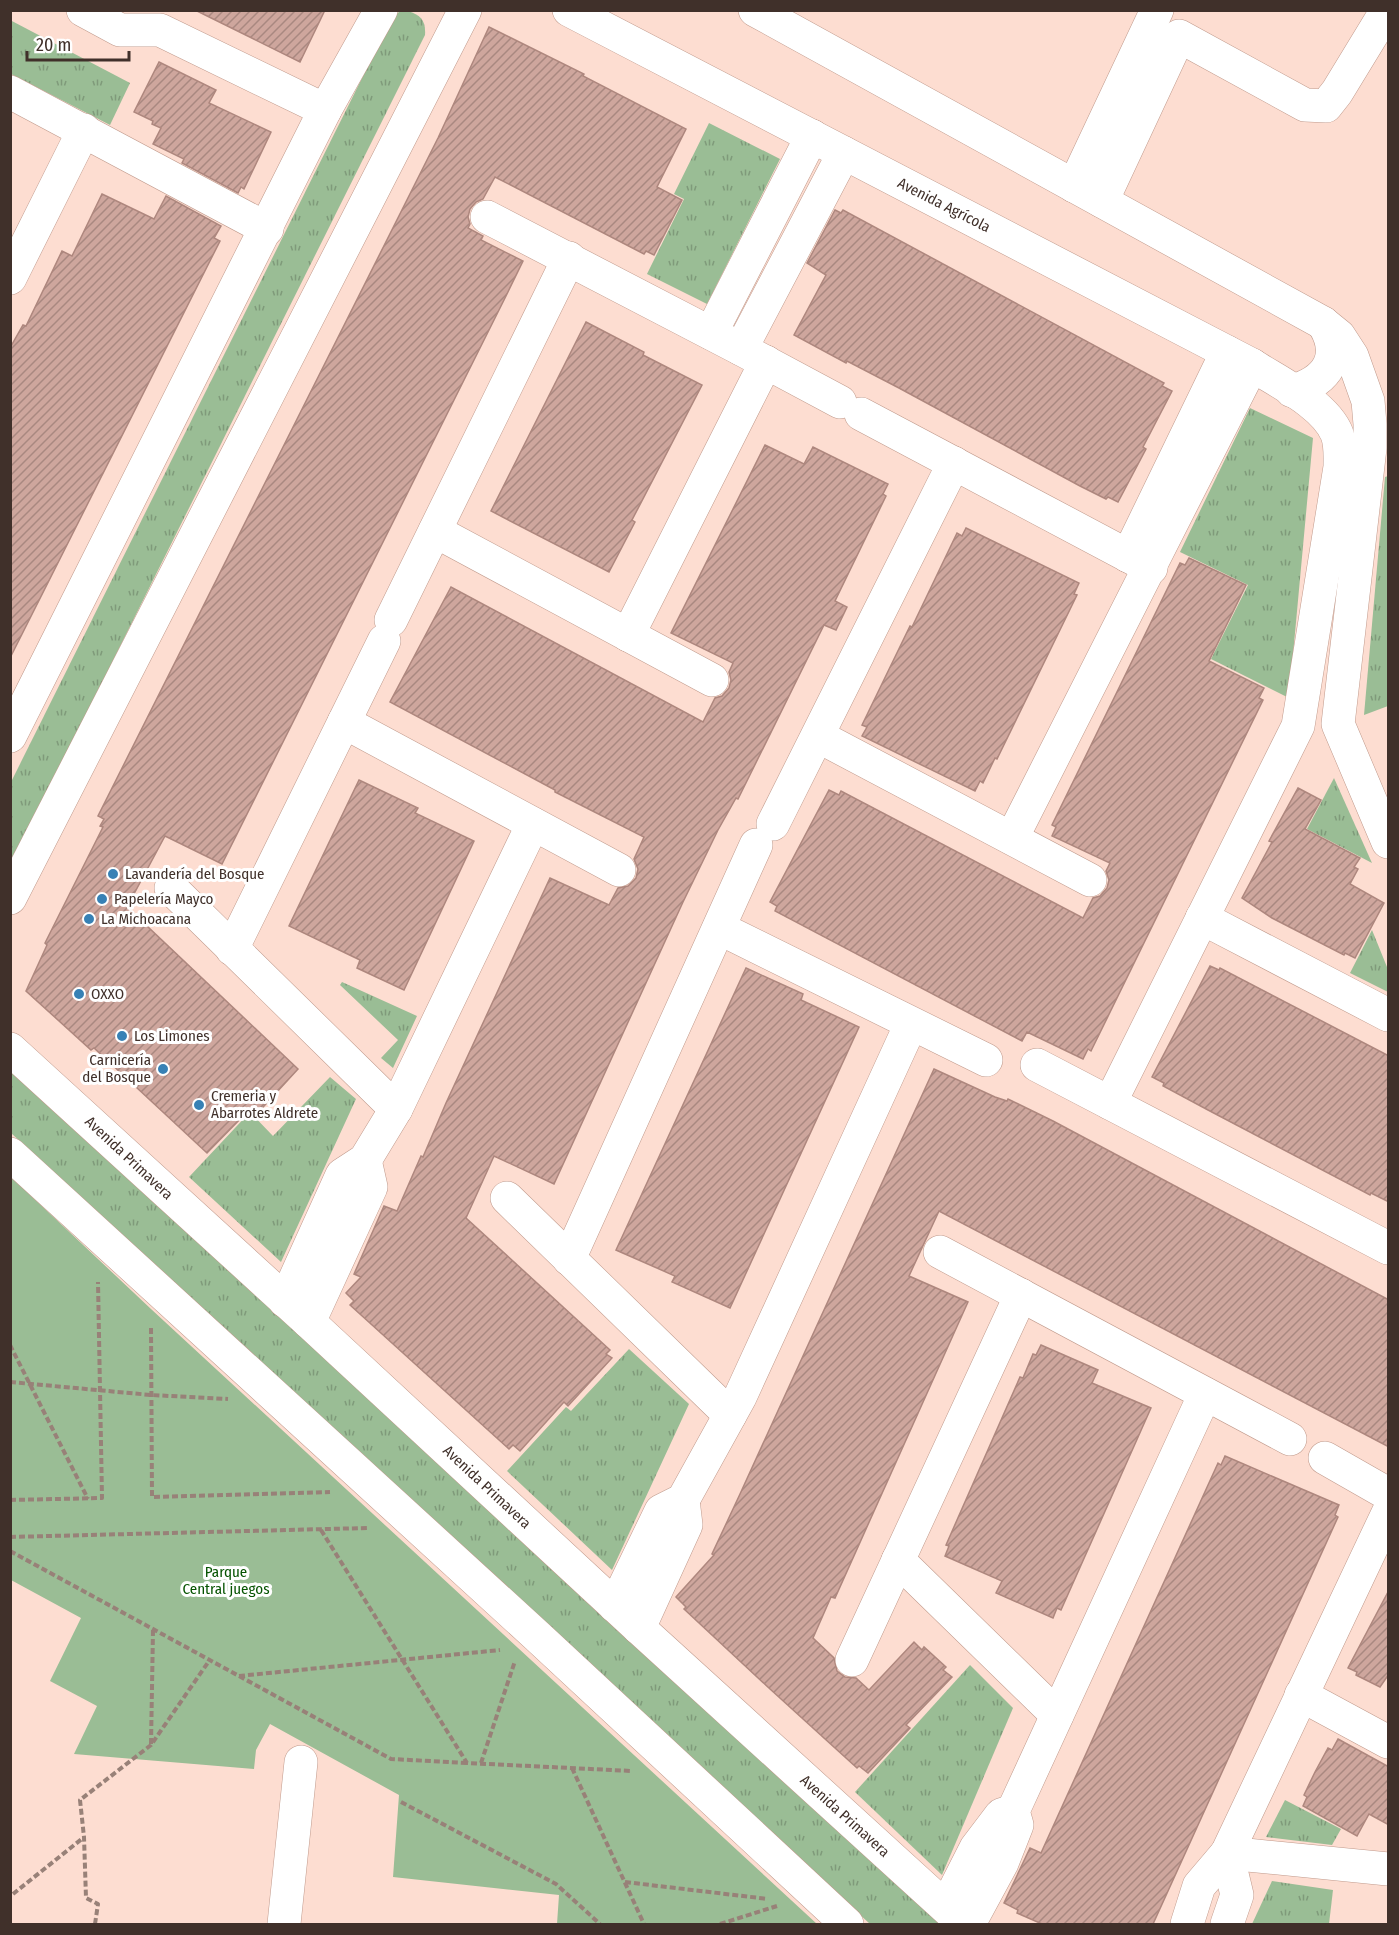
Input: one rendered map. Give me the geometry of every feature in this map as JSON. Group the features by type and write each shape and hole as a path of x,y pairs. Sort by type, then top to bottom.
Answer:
{"street":[{"path":"83,10 120,30 160,30 325,110"},
{"path":"10,736 325,110 381,10"},
{"path":"10,898 465,10"},
{"name":"Avenida Agrícola","path":"569,10 1240,358 1304,398 1328,418 1336,433 1341,449 1340,467 1298,726 1110,1103"},
{"path":"754,10 1323,323 1339,336 1352,356 1368,401 1370,448 1338,724 1389,842"},
{"path":"1074,186 1157,10"},
{"path":"1102,201 1179,36 1305,105 1326,106 1387,10"},
{"path":"10,92 267,229"},
{"path":"10,278 84,130"},
{"path":"711,333 812,136"},
{"path":"628,634 844,153"},
{"path":"487,217 753,355 1140,562"},
{"path":"232,949 569,258"},
{"path":"1304,398 1309,386 1320,379 1328,368 1332,357 1329,333 1323,323"},
{"path":"1012,838 1140,562 1240,358"},
{"path":"570,1258 719,928 954,463"},
{"path":"435,531 712,680"},
{"path":"344,722 619,870"},
{"path":"1298,726 1338,724"},
{"path":"818,736 1090,880"},
{"path":"297,1312 371,1187 365,1160 396,1109 533,824"},
{"path":"171,888 396,1109"},
{"path":"1202,918 1389,1014"},
{"path":"719,928 986,1060"},
{"path":"615,1606 661,1511 683,1500 730,1415 911,1024"},
{"name":"Avenida Primavera","path":"10,1049 639,1628 960,1919"},
{"path":"1037,1065 1389,1248"},
{"path":"10,1154 668,1756 847,1924"},
{"path":"507,1198 730,1415"},
{"path":"940,1252 1290,1439"},
{"path":"852,1660 1021,1295"},
{"path":"960,1919 976,1848 1001,1815 1012,1811 1205,1394"},
{"path":"1325,1458 1389,1494"},
{"path":"639,1628 686,1525 683,1500"},
{"path":"1187,1924 1199,1886 1227,1853 1389,1513"},
{"path":"898,1560 1057,1715"},
{"path":"1301,1695 1389,1742"},
{"path":"284,1924 301,1762"},
{"path":"1227,1853 1389,1869"},
{"path":"1227,1853 1237,1895 1227,1924"}],"path":[{"path":"10,1500 102,1498 98,1279"},
{"path":"151,1320 152,1497 338,1492"},
{"path":"10,1345 88,1499"},
{"path":"10,1382 151,1395 250,1400 264,1387"},
{"path":"10,1537 378,1527"},
{"path":"321,1529 467,1762"},
{"path":"10,1551 391,1759 651,1772 668,1756"},
{"path":"151,1745 153,1630"},
{"path":"238,1676 508,1649"},
{"path":"481,1763 516,1658"},
{"path":"95,1924 98,1904 86,1898 80,1800 151,1745 209,1660"},
{"path":"572,1768 644,1924"},
{"path":"401,1802 556,1884 600,1924"},
{"path":"13,1894 84,1837"},
{"path":"625,1882 768,1899"},
{"path":"720,1924 782,1905"}],"green space":[{"path":"408,11 422,19 425,35 11,865 11,782 392,18 399,12"},
{"path":"10,20 130,83 110,125 11,74"},
{"path":"709,123 780,159 707,304 647,274 684,199 674,194"},
{"path":"1250,408 1313,438 1289,698 1211,659 1248,585 1180,552"},
{"path":"1388,476 1388,706 1364,715 1385,477"},
{"path":"1334,778 1372,863 1307,829"},
{"path":"1372,930 1388,967 1388,992 1350,973"},
{"path":"342,982 417,1016 393,1068 381,1058 398,1040 340,985"},
{"path":"10,1066 943,1924 870,1924 11,1133"},
{"path":"330,1077 356,1099 281,1262 189,1177 250,1112 273,1136"},
{"name":"Parque Central juegos","path":"10,1176 817,1924 557,1924 559,1895 393,1877 399,1795 270,1724 256,1750 254,1769 74,1754 97,1706 50,1681 81,1618 11,1580"},
{"path":"629,1349 689,1404 612,1570 507,1471 566,1407 571,1411"},
{"path":"970,1665 1013,1708 942,1875 855,1792"},
{"path":"1285,1800 1341,1829 1332,1845 1266,1837"},
{"path":"1272,1881 1333,1890 1329,1924 1252,1924"}],"building":[{"path":"195,10 325,10 300,62"},
{"path":"489,27 584,74 583,76 686,129 657,187 682,200 654,255 646,251 644,254 495,177 483,199 476,202 470,209 468,228 483,236 481,240 523,261 505,298 222,864 165,836 127,907 298,1069 254,1117 248,1111 207,1153 94,1048 91,1050 26,991 47,945 45,943 103,827 100,826 104,819 98,816 438,138"},
{"path":"159,62 216,90 209,103 271,132 244,189 241,187 238,193 182,163 184,159 153,144 161,128 152,124 153,121 134,112"},
{"path":"102,194 154,219 166,196 221,226 214,238 220,241 10,658 10,348 23,325 26,326 62,251 72,256"},
{"path":"835,210 841,213 843,210 1164,383 1162,386 1172,391 1143,447 1146,449 1118,502 1108,497 1106,499 1080,486 899,388 794,335 826,275 807,263"},
{"path":"586,322 702,385 632,520 635,522 609,572 491,511"},
{"path":"765,445 804,464 813,447 888,484 883,494 886,496 835,601 847,607 836,630 824,625 738,799 736,798 718,830 554,1184 494,1156 466,1218 610,1350 606,1354 612,1358 568,1406 564,1402 520,1451 513,1445 509,1449 350,1305 354,1301 346,1293 361,1277 354,1274 384,1206 397,1211 550,878 609,905 618,888 628,886 636,878 638,869 634,859 644,837 555,792 390,702 451,587 703,722 715,698 722,696 729,688 731,680 729,672 733,663 671,633"},
{"path":"966,528 1079,583 1074,594 1077,595 997,759 995,758 983,783 980,781 975,791 862,736 867,727 862,725 910,626 912,627 957,533 962,536"},
{"path":"1189,558 1246,585 1209,661 1264,688 1259,698 1263,700 1091,1051 1088,1049 1083,1059 1027,1032 1022,1041 775,911 777,906 770,902 829,790 839,795 841,791 1083,918 1093,898 1100,896 1107,888 1109,880 1106,871 1110,863 1052,836 1056,827 1052,825 1180,563 1185,565"},
{"path":"359,780 418,808 415,813 474,841 404,990 357,968 360,960 289,926"},
{"path":"1298,788 1321,800 1305,829 1360,858 1354,867 1358,869 1350,884 1384,903 1355,958 1345,953 1344,955 1272,918 1242,898"},
{"path":"1210,966 1219,970 1220,968 1389,1056 1389,1202 1371,1193 1370,1195 1208,1110 1163,1086 1164,1083 1152,1077"},
{"path":"746,968 803,994 801,1000 859,1027 730,1308 672,1282 675,1276 616,1250"},
{"path":"934,1069 995,1097 1007,1101 1008,1099 1053,1121 1389,1300 1389,1447 939,1211 909,1276 968,1302 835,1598 831,1597 813,1638 834,1658 837,1671 845,1677 856,1678 869,1690 914,1642 922,1650 924,1647 946,1667 943,1670 952,1677 906,1725 910,1728 868,1773 859,1766 857,1768 770,1689 684,1609 686,1607 676,1597 714,1555 712,1554"},
{"path":"1041,1345 1098,1370 1092,1383 1151,1408 1061,1610 1057,1608 1053,1618 996,1593 1002,1581 945,1556 949,1546 946,1545 1020,1377 1023,1378 1033,1354 1036,1355"},
{"path":"1225,1456 1339,1505 1335,1515 1338,1517 1153,1924 1042,1924 1017,1913 1018,1910 1004,1903 1030,1848 1041,1853 1218,1463 1221,1465"},
{"path":"1389,1590 1389,1674 1380,1687 1356,1675 1357,1672 1348,1668"},
{"path":"1338,1739 1389,1767 1389,1825 1369,1814 1357,1836 1303,1806 1307,1797 1304,1795 1315,1772 1328,1748 1332,1750"}],"place":[{"name":"Lavandería del Bosque","path":"113,874"},
{"name":"Papelería Mayco","path":"102,899"},
{"name":"La Michoacana","path":"89,919"},
{"name":"OXXO","path":"79,994"},
{"name":"Los Limones","path":"122,1036"},
{"name":"Carnicería del Bosque","path":"163,1069"},
{"name":"Cremeria y Abarrotes Aldrete","path":"199,1105"}]}
